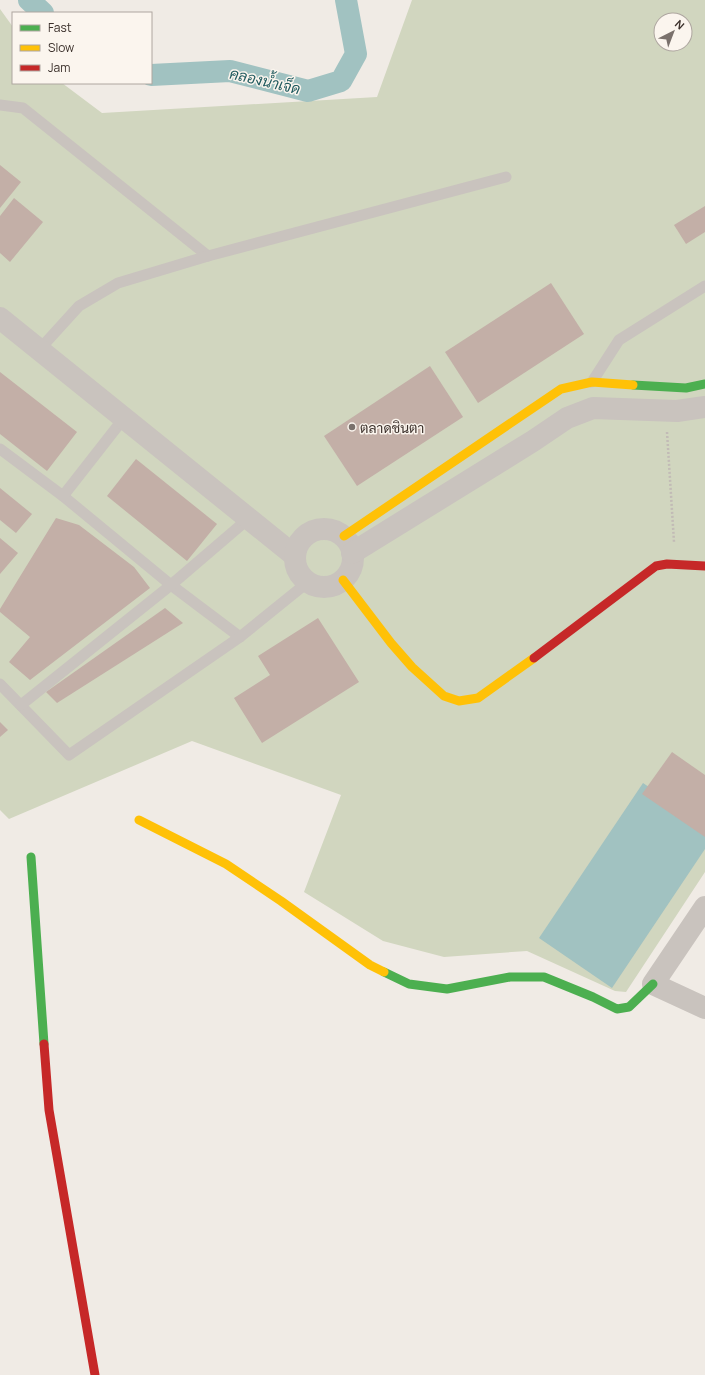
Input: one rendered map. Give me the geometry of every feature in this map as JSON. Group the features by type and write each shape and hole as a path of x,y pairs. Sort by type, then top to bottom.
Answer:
{"street":[{"path":"0,318 295,556"},
{"path":"348,545 561,389 592,382 686,388 705,384"},
{"path":"666,411 668,387"},
{"path":"348,545 526,445 567,418 593,408 677,412 705,407"},
{"path":"317,529 327,529 336,531 348,545 353,560 352,568 343,580 334,585 325,587 316,586 308,582 301,575 296,566 295,556 297,547 308,533 317,529"},
{"path":"343,580 391,643 412,667 444,696 460,701 478,698 579,625 656,566 667,564 705,566"},
{"path":"138,820 226,864 281,901 370,965 409,984 447,989 510,977 544,977 617,1008 629,1007 653,984 705,907"},
{"path":"31,856 49,1110 95,1375"},
{"path":"653,984 705,1008"}],"lane":[{"path":"0,105 23,108 208,256"},
{"path":"39,350 79,306 118,283 208,256 506,177"},
{"path":"592,382 619,340 705,286"},
{"path":"63,496 124,418"},
{"path":"0,448 63,496 171,585 240,637"},
{"path":"21,705 171,585 248,519"},
{"path":"0,684 69,755 240,637 308,582"}],"path":[{"path":"666,411 676,564"}],"green space":[{"name":"ตลาดชินตา","path":"412,0 705,0 705,872 626,992 615,991 527,951 444,957 383,941 304,892 341,795 192,741 9,819 0,810 0,9 12,26 12,84 63,84 102,113 377,97"}],"water":[{"path":"643,783 705,825 705,849 612,988 539,938"}],"building":[{"path":"0,165 21,182 0,208"},
{"path":"14,198 43,222 10,262 0,253 0,216"},
{"path":"705,206 705,232 686,244 674,225"},
{"path":"551,283 584,334 478,403 445,352"},
{"path":"430,366 463,417 357,486 324,436"},
{"path":"0,372 77,432 47,471 0,434"},
{"path":"136,459 217,524 187,561 107,496"},
{"path":"0,488 32,514 16,533 0,520"},
{"path":"56,518 79,525 134,567 150,588 30,680 9,662 30,637 0,612 0,609"},
{"path":"0,538 18,553 0,574"},
{"path":"165,608 183,623 57,703 46,692"},
{"path":"318,618 359,682 262,743 234,698 270,675 258,656"},
{"path":"0,722 8,730 0,737"},
{"path":"672,752 705,775 705,837 642,794"}],"waterway":[{"name":"คลองน้ำเจ็ด","path":"29,0 42,12"},
{"name":"คลองน้ำเจ็ด","path":"152,75 230,71 308,91 341,81 356,54 346,0"}],"traffic: fast":[{"path":"633,385 686,388 705,384"},
{"path":"31,857 44,1044"},
{"path":"384,972 409,984 447,989 510,977 544,977 593,997 617,1009 629,1007 653,984"}],"traffic: slow":[{"path":"344,536 561,389 592,382 633,385"},
{"path":"343,580 391,643 412,667 444,696 459,701 478,698 534,658"},
{"path":"139,820 226,864 281,901 370,965 384,972"}],"traffic: jam":[{"path":"534,658 656,566 667,564 705,566"},
{"path":"44,1044 49,1110 95,1375"}],"place":[{"name":"ตลาดชินตา","path":"352,427"}]}
